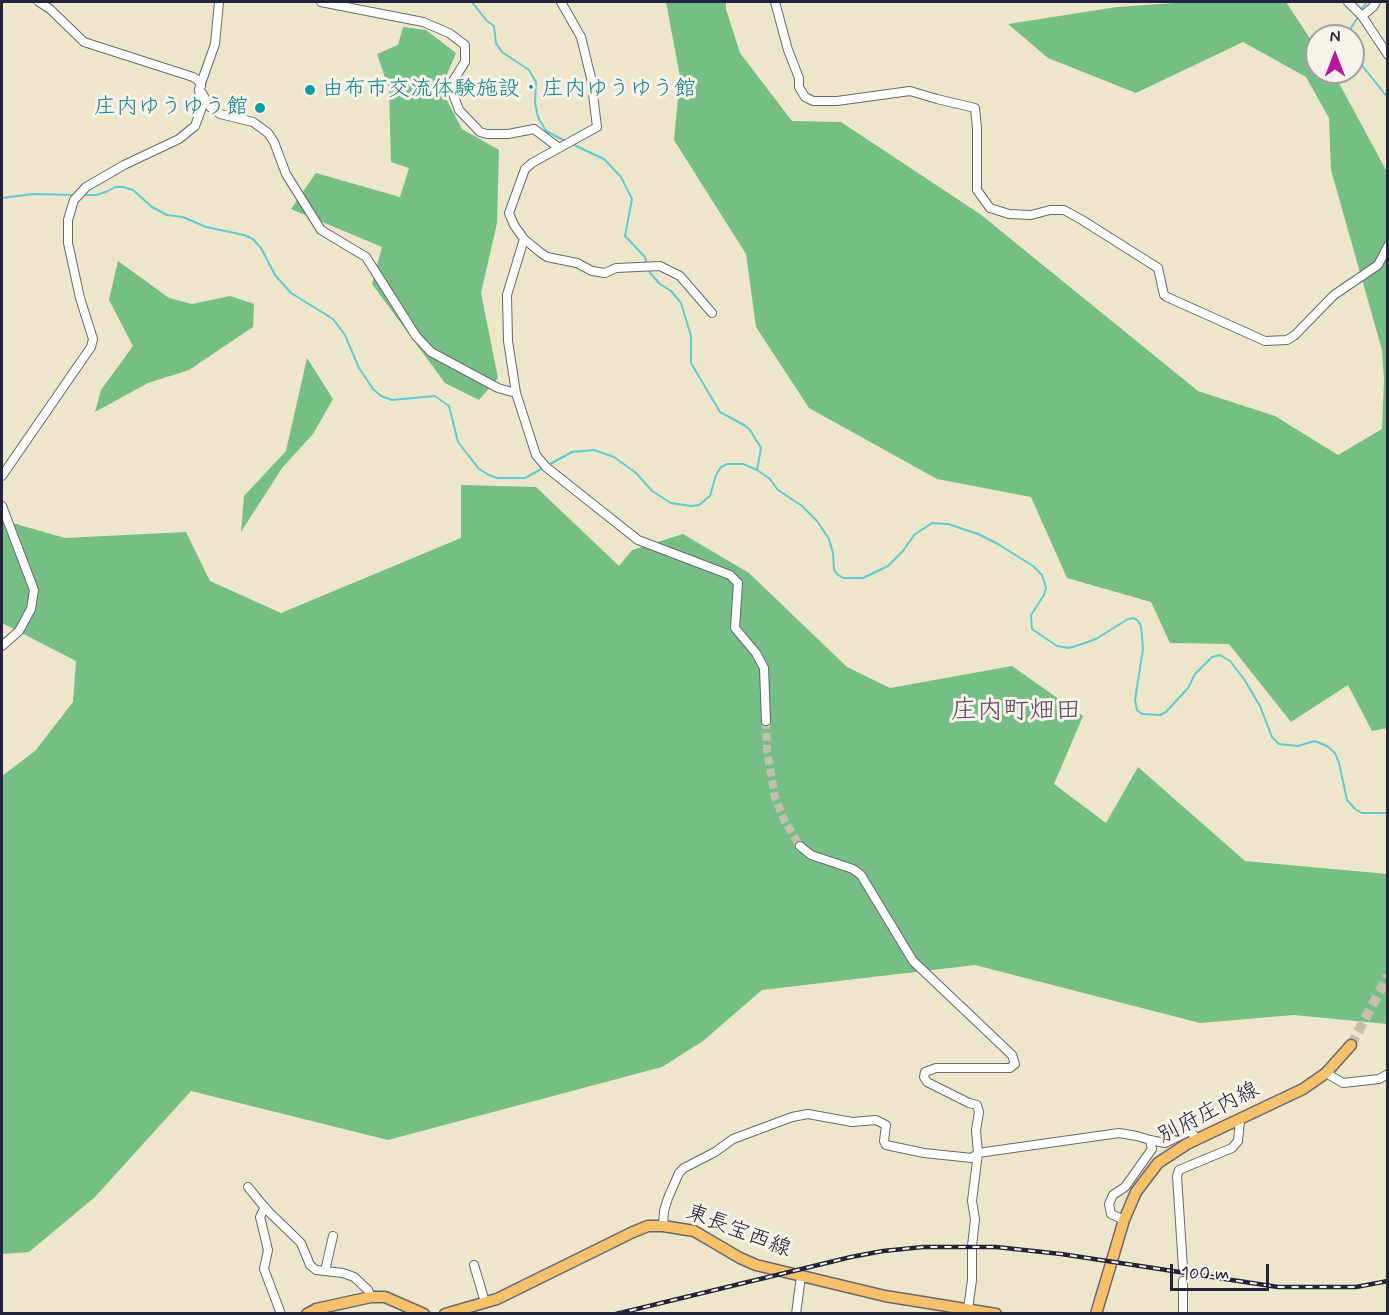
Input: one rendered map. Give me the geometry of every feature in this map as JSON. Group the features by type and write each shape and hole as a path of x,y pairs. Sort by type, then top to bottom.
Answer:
{"main road":[{"name":"別府庄内線","path":"1095,1314 1124,1220 1145,1177 1166,1158 1197,1139 1303,1089 1326,1073 1351,1046"},
{"name":"東長宝西線","path":"445,1314 497,1299 633,1232 648,1226 663,1226 694,1231 756,1265 885,1296 996,1314"},
{"path":"307,1314 316,1309 370,1297 385,1297 424,1314"}],"street":[{"path":"2,476 91,346 93,339 80,298 68,243 68,220 74,201 86,187 124,165 179,139 195,126 202,107 198,80 192,76 84,42 50,9 39,2"},
{"path":"219,2 215,44 200,88 210,107 220,114 253,122 268,133 274,142 286,174 321,230 366,257 410,328 431,352 489,383 516,393"},
{"path":"321,2 423,22 449,33 465,45 465,62 453,81 453,94 459,110 480,132 508,134 534,129 559,148"},
{"path":"561,2 581,37 591,78 597,127 525,169 509,213 524,239 547,257 577,263 592,271 605,273 616,268 660,266 680,276 712,313"},
{"path":"775,2 788,50 799,78 799,87 805,97 813,101 837,101 910,91 975,108 976,190 990,208 1031,215 1050,210 1064,210 1158,268 1164,295 1265,341 1287,340 1295,335 1334,295 1378,264 1388,246"},
{"path":"1348,2 1362,16 1388,55"},
{"path":"1362,16 1376,2"},
{"path":"524,239 507,295 506,311 516,393 536,455 546,466 638,540 730,575 738,583 735,628 756,653 764,668 766,721"},
{"path":"2,506 34,590 32,609 19,631 2,646"},
{"path":"800,846 811,855 853,869 861,875 913,961 1012,1055 1015,1064 1010,1068 936,1068 925,1071 924,1077 927,1082 977,1105 979,1112 975,1141 978,1153 972,1201 975,1219 968,1309"},
{"path":"1326,1073 1343,1083 1379,1079 1388,1074"},
{"path":"663,1226 668,1198 679,1173 684,1168 715,1152 733,1139 792,1117 808,1114 852,1122 876,1120 886,1125 884,1141 886,1145 924,1153 972,1158 978,1153 1119,1133 1165,1143 1190,1131 1197,1139"},
{"path":"1183,1268 1177,1176 1179,1170 1232,1148 1238,1142 1240,1120"},
{"path":"1124,1220 1112,1214 1110,1199 1125,1187 1150,1153 1152,1149 1150,1140"},
{"path":"248,1187 265,1208 301,1243 310,1265 316,1270 343,1273 354,1277 363,1284 370,1297"},
{"path":"265,1208 260,1216 268,1250 264,1269 282,1314"},
{"path":"325,1271 333,1236"},
{"path":"474,1265 484,1302"},
{"path":"796,1314 801,1276"},
{"path":"1183,1281 1183,1314"}],"green space":[{"path":"666,2 726,2 726,9 740,53 792,121 841,122 980,214 1198,391 1275,416 1338,455 1382,429 1384,380 1382,350 1331,170 1329,118 1310,84 1339,84 1387,172 1387,728 1372,731 1348,685 1291,722 1229,644 1170,643 1151,602 1067,578 1031,497 937,479 809,408 756,327 746,254 674,140 680,77"},
{"path":"1189,2 1286,2 1305,31 1305,76 1243,42 1136,93 1048,58 1008,24 1117,7"},
{"path":"403,27 426,30 456,53 441,89 462,129 499,150 497,223 481,293 498,378 479,400 445,383 372,284 382,247 291,209 316,173 400,197 409,168 391,162 389,89 377,54 398,45"},
{"path":"118,261 169,298 192,304 230,296 254,304 253,327 189,370 148,383 95,412 101,390 133,346 109,300"},
{"path":"307,358 333,399 313,434 282,468 241,532 244,496 286,451"},
{"path":"461,485 536,487 619,566 632,550 683,534 749,573 847,667 890,688 1012,666 1083,716 1054,784 1106,823 1138,767 1245,861 1387,874 1387,1024 1294,1015 1200,1023 975,965 762,990 703,1041 662,1067 388,1140 191,1091 95,1197 29,1252 2,1254 2,776 35,751 73,702 76,661 2,623 2,520 65,538 186,532 210,581 281,613 461,538"}],"waterway":[{"path":"472,2 494,26 496,43 502,52 529,70 536,82 535,103 538,117 546,131 567,142"},
{"path":"1360,11 1367,2"},
{"path":"1354,24 1358,17"},
{"path":"1365,69 1388,98"},
{"path":"572,144 604,159 621,177 632,199 625,236 645,257 650,273 681,303 691,336 691,363 720,412 750,430 761,448 757,470"},
{"path":"83,195 96,195 115,187 124,187 133,190 152,207 167,215 183,217 206,227 253,239 261,248 275,275 291,293 333,319 345,335 359,368 373,389 381,396 392,400 435,396 449,406 458,442 479,469 489,475 497,478 525,478 572,452 594,450 614,457 636,473 652,491 671,503 691,506 699,505 710,496 716,475 721,467 727,464 743,464 770,479 778,490 802,506 817,521 829,539 834,570 843,578 863,578 888,566 903,551 914,535 932,523 948,524 978,534 1033,566 1042,575 1046,588 1031,615 1032,629 1057,646 1069,648 1082,644 1096,639 1128,619 1134,618 1138,621 1141,626 1143,649 1135,700 1137,710 1142,714 1160,715 1166,712 1188,688 1195,674 1212,657 1220,655 1230,661 1244,679 1260,706 1272,737 1279,744 1298,746 1315,741 1327,746 1335,753 1347,800 1355,809 1362,813 1388,813"},
{"path":"2,198 33,194 74,195"}],"tunnel":[{"path":"766,721 767,751 775,797 785,822 800,846"},
{"path":"1351,1045 1388,976"}],"railway":[{"path":"616,1314 851,1257 923,1247 996,1247 1061,1254 1278,1287 1356,1287 1388,1281"}],"place":[{"name":"由布市交流体験施設・庄内ゆうゆう館","path":"310,90"},
{"name":"庄内ゆうゆう館","path":"260,108"}],"district":[{"name":"庄内町畑田","path":"1016,713"}]}
